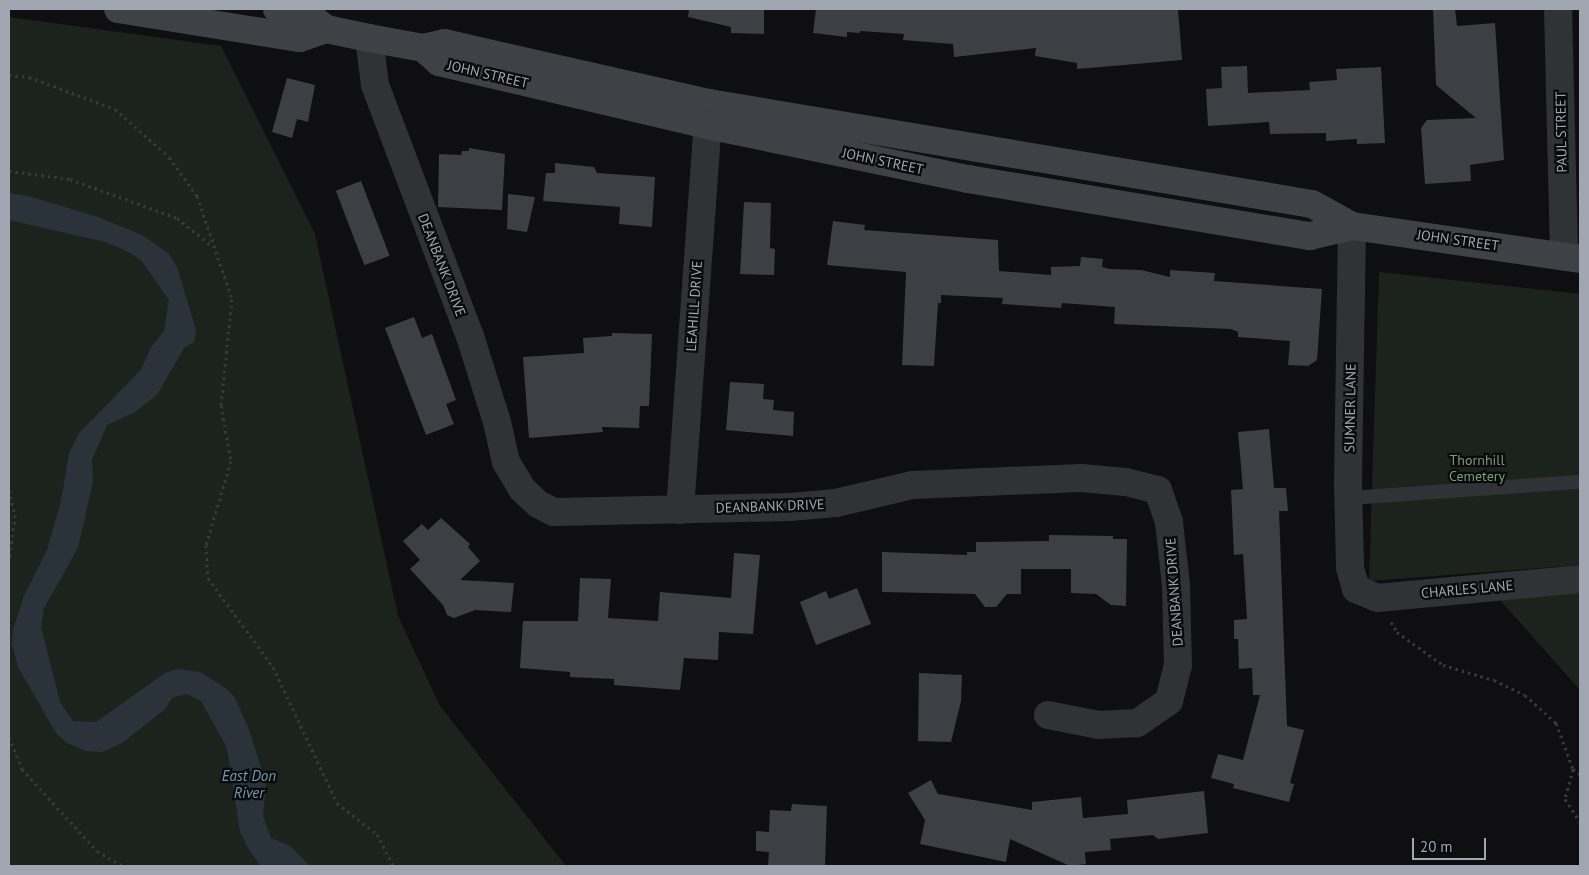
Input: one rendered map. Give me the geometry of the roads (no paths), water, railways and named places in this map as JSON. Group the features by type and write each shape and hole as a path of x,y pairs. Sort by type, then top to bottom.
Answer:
{"main road":[{"path":"118,9 300,38 326,29"},
{"name":"JOHN STREET","path":"277,9 305,13 326,29 423,48 444,43 708,114 1312,204 1352,226 1575,256"}],"street":[{"name":"PAUL STREET","path":"1558,9 1575,256"},
{"name":"DEANBANK DRIVE","path":"369,38 375,85 470,336 497,422 506,462 522,489 538,504 554,512 680,510 836,503 913,485 1081,478 1126,482 1158,490 1169,522 1176,585 1178,665 1169,701 1137,723 1099,725 1048,716"},
{"name":"LEAHILL DRIVE","path":"680,510 708,114"},
{"name":"SUMNER LANE","path":"1352,226 1350,568 1367,593"},
{"name":"CHARLES LANE","path":"1367,593 1580,579"}],"lane":[{"path":"1349,498 1580,482"}],"water":[{"name":"East Don River","path":"9,193 28,196 98,217 142,235 169,254 177,267 196,330 194,342 184,348 157,395 135,412 107,425 92,460 93,482 78,548 44,608 41,627 60,702 73,721 96,722 165,673 177,669 200,672 227,689 235,698 248,727 266,783 263,816 271,838 290,846 310,866 261,866 251,853 240,832 227,748 201,701 187,694 173,697 164,710 122,743 102,752 86,751 67,743 56,733 18,667 12,644 13,629 24,596 47,550 61,501 69,453 79,433 140,371 152,346 164,331 169,300 141,260 123,249 105,242 9,220"}],"park label":[{"name":"Thornhill Cemetery","path":"1477,468"}]}
